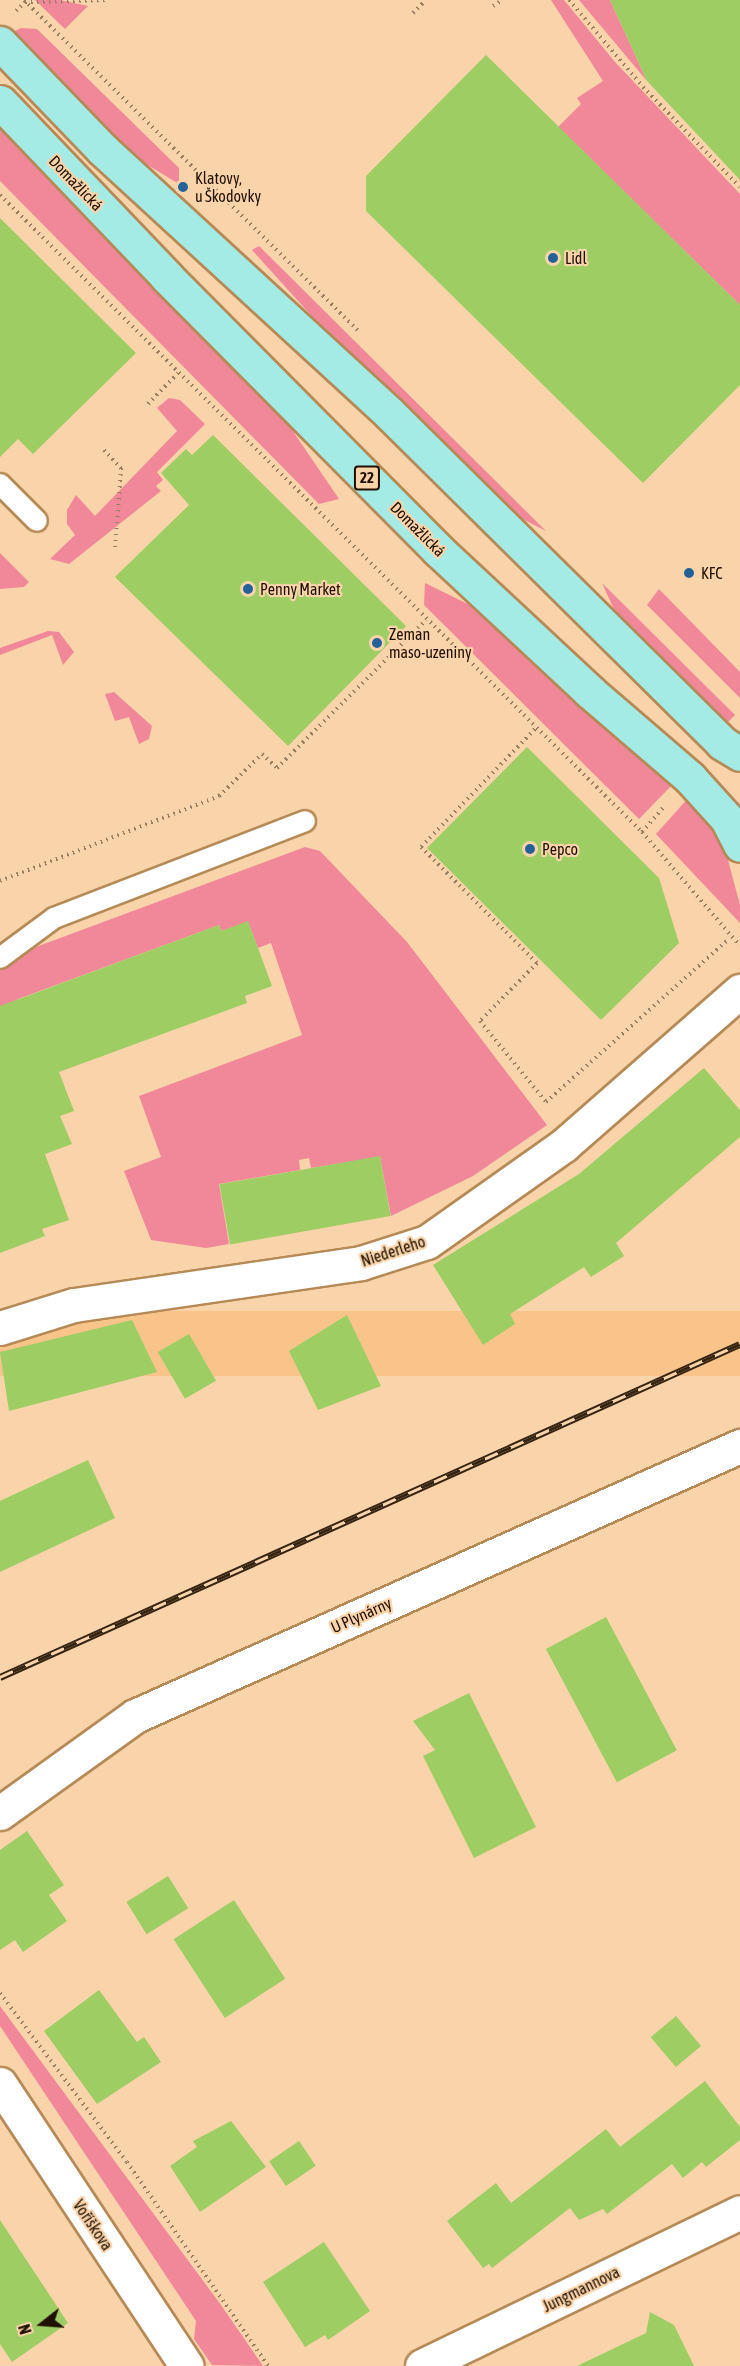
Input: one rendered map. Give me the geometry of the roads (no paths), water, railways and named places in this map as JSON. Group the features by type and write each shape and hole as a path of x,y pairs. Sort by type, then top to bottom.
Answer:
{"main road":[{"path":"4,31 102,149 390,414 722,743 740,754"},
{"name":"Domažlická","path":"0,102 158,269 454,566 690,778 727,819 740,845"}],"street":[{"name":"Niederleho","path":"0,1328 74,1305 361,1263 427,1242 564,1145 740,991"},
{"name":"U Plynárny","path":"0,1813 135,1716 740,1446"},
{"name":"Voříškova","path":"0,2084 186,2366"},
{"name":"Jungmannova","path":"422,2366 740,2212"}],"lane":[{"path":"0,484 37,521"},
{"path":"0,957 54,918 305,821"}],"railway":[{"path":"0,1677 740,1344"}],"place":[{"name":"Klatovy, u Škodovky","path":"183,187"},
{"name":"Lidl","path":"553,258"},
{"name":"KFC","path":"689,573"},
{"name":"Penny Market","path":"248,589"},
{"name":"Zeman maso-uzeniny","path":"377,643"},
{"name":"Pepco","path":"530,849"}]}
